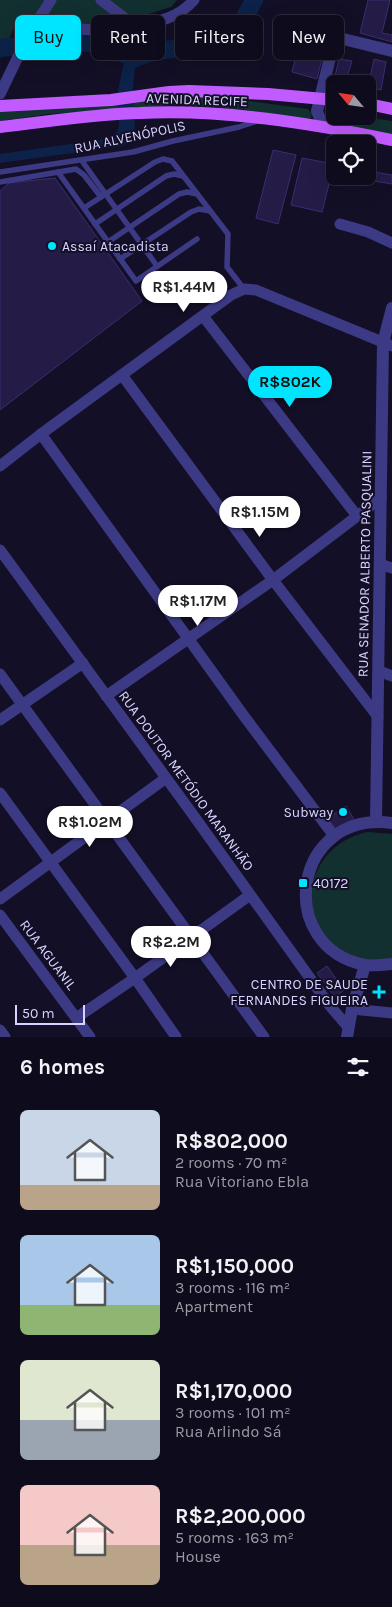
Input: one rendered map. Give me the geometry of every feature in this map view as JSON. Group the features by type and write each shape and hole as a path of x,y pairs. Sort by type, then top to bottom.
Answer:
{"main road":[{"name":"AVENIDA RECIFE","path":"0,106 111,100 189,91 268,94 326,99"},
{"path":"376,106 392,109"},
{"name":"AVENIDA RECIFE","path":"0,127 141,112 234,115 332,128 392,140"}],"street":[{"path":"42,15 51,0"},
{"path":"101,0 121,15"},
{"path":"165,18 182,11 194,0"},
{"path":"344,39 392,51"},
{"path":"0,94 16,60"},
{"path":"330,60 320,99 318,116 322,122 332,128"},
{"path":"340,224 368,232 392,243"},
{"path":"0,466 231,296 250,290 388,344"},
{"name":"RUA SENADOR ALBERTO PASQUALINI","path":"376,821 379,671 386,566 381,498 387,460 388,344 392,308"},
{"path":"203,316 357,516"},
{"path":"122,375 273,580 378,717"},
{"path":"42,434 244,716 334,836"},
{"path":"106,696 273,580 381,498"},
{"name":"RUA DOUTOR METÓDIO MARANHÃO","path":"0,550 348,1032"},
{"path":"0,720 83,663"},
{"path":"379,671 392,676"},
{"path":"0,674 264,1037"},
{"path":"0,899 166,778"},
{"path":"0,793 176,1037"},
{"path":"392,824 376,821 354,825 334,836 320,848 309,872 306,894 308,914 319,936 330,948 343,958 365,965 392,964"},
{"path":"76,1018 250,895"},
{"name":"RUA AGUANIL","path":"0,915 90,1037"},
{"path":"348,1032 352,1010 365,965"},
{"path":"352,1010 392,1012"},
{"path":"0,1030 5,1037"}],"lane":[{"name":"RUA ALVENÓPOLIS","path":"0,172 82,161 144,150 264,119"},
{"path":"84,208 147,167 163,159 172,161 228,234 226,267 250,290"},
{"path":"82,161 103,196"},
{"path":"0,182 76,169 116,209 158,266"},
{"path":"58,172 136,281 197,239"},
{"path":"95,224 166,176 174,174 183,176"},
{"path":"108,242 179,194 187,192 197,194"},
{"path":"120,259 191,212 199,209 211,212"}],"green space":[{"path":"0,0 177,0 171,7 145,15 91,15 91,27 81,28 81,15 15,15 15,26 0,59"},
{"path":"195,94 308,109 312,114 311,118 306,120 240,109 177,105 49,114 0,121 0,111"},
{"path":"376,118 392,121 392,135 359,131 340,125 376,125"},
{"path":"368,832 392,834 392,959 373,960 349,955 344,952 327,938 316,921 312,903 313,884 319,867 331,851 347,839"}],"water":[{"path":"124,60 142,60 135,68 133,88 135,131 132,139 123,146 0,163 0,154 106,139 117,132 119,126 118,91"}],"building":[{"path":"368,0 390,0 382,33 392,35 392,42 360,33"},
{"path":"374,59 386,62 381,90 376,89 376,75 371,75"},
{"path":"295,60 322,60 317,79 292,72"},
{"path":"339,60 352,61 348,75 335,75"},
{"path":"273,150 296,155 278,224 256,218"},
{"path":"302,158 326,162 326,185 329,185 322,212 291,205"},
{"path":"376,172 392,175 392,184 376,181"},
{"name":"Assaí Atacadista","path":"55,178 142,301 0,410 0,191 9,183"},
{"name":"Subway","path":"346,806 355,821 335,829 328,818"},
{"path":"327,966 344,990 335,997 317,973"}],"waterway":[{"path":"0,48 71,41 98,44 135,58 155,51 210,45 223,41 235,32 254,0"}],"place":[{"name":"Assaí Atacadista","path":"52,246"},
{"name":"Subway","path":"343,812"},
{"name":"40172","path":"303,883"},
{"name":"CENTRO DE SAUDE FERNANDES FIGUEIRA","path":"379,992"}]}
